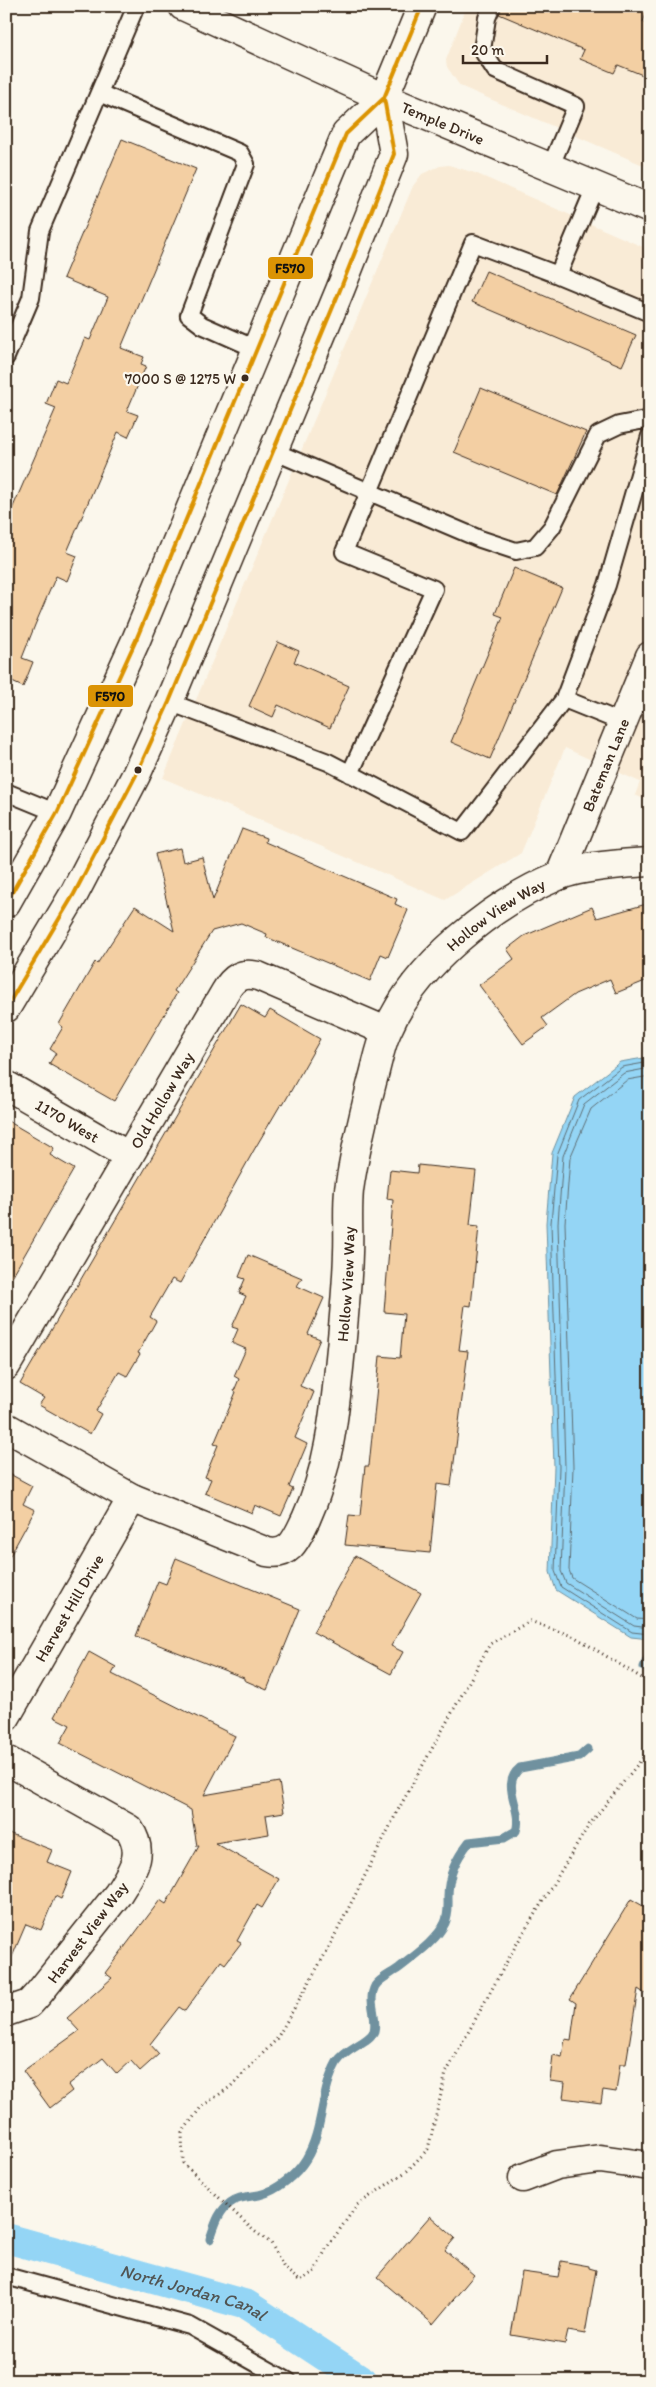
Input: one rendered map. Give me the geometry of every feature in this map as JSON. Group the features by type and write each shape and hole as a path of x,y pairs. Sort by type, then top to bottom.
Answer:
{"street":[{"name":"Temple Drive","path":"183,6 384,98 650,210"},
{"path":"6,903 57,813 136,640 346,134 384,98 422,6"},
{"path":"6,1008 74,894 136,775 169,702 394,154 384,98"},
{"name":"Bateman Lane","path":"560,875 621,722 650,656"},
{"name":"Hollow View Way","path":"6,1428 132,1498 267,1552 276,1554 292,1546 310,1509 325,1467 334,1415 346,1296 349,1192 360,1128 386,1031 398,1009 426,971 454,942 490,914 531,889 560,875 627,863 650,862"},
{"name":"Old Hollow Way","path":"6,1366 230,984 241,974 258,976 386,1031"},
{"name":"1170 West","path":"6,1085 129,1156"},
{"name":"Harvest Hill Drive","path":"6,1717 132,1498"},
{"name":"Harvest View Way","path":"6,1760 129,1829 139,1849 129,1876 118,1894 58,1970 29,2004 8,2011"},
{"path":"523,2178 557,2165 600,2160 650,2166"}],"lane":[{"path":"6,357 31,298 40,231 136,6"},
{"path":"492,6 487,18 482,50 495,70 576,106 550,168"},
{"path":"99,93 240,153 246,164 189,315 202,325 256,349"},
{"path":"558,275 595,187"},
{"path":"350,774 434,590 344,552 473,243 558,275 650,313"},
{"path":"273,451 480,539 516,551 535,547 552,527 598,435 619,425 650,419"},
{"path":"169,702 328,762 462,832 564,699 607,585 650,436"},
{"path":"564,699 621,722"},
{"path":"6,792 57,813"},
{"path":"6,2276 190,2326 288,2381"}],"path":[{"path":"650,1683 575,1637 530,1620 490,1644 398,1810 328,1949 276,2040 230,2087 201,2107 182,2133 183,2163 254,2231 271,2242 284,2268 300,2281 315,2271 326,2249 357,2205 406,2170 428,2149 446,2073 516,1945 589,1825 650,1749"}],"shaded area":[{"path":"467,6 650,6 650,168 460,86 447,67 446,60"},
{"path":"449,165 475,173 650,250 650,802 635,795 640,782 565,748 521,853 445,900 163,778 413,186 422,174 440,166"}],"water":[{"path":"650,1057 650,1639 631,1637 556,1590 550,1572 554,1467 546,1223 552,1153 575,1097 620,1062"}],"building":[{"path":"502,6 649,6 643,22 650,25 650,78 618,65 614,73 580,59 584,50 499,14"},
{"path":"122,139 196,169 121,348 144,357 141,364 146,366 127,411 138,415 128,437 118,432 67,552 77,556 67,581 56,576 35,625 22,658 33,662 23,687 12,682 6,695 6,523 56,408 46,404 56,379 66,383 85,338 90,340 108,297 63,278"},
{"path":"486,271 636,335 622,366 472,302"},
{"path":"481,388 586,432 557,495 454,452"},
{"path":"514,568 562,588 490,759 451,742 503,617 495,614"},
{"path":"278,642 299,651 294,662 349,686 330,728 278,705 273,717 249,706"},
{"path":"242,829 266,838 265,842 397,899 395,904 408,910 388,957 381,954 370,981 266,937 267,934 241,923 212,931 174,991 177,993 114,1101 49,1064 56,1053 50,1049 63,1027 59,1024 95,962 97,964 135,906 174,931 155,854 180,848 183,862 202,857 213,900"},
{"path":"650,903 650,979 616,993 610,979 575,994 542,1018 548,1026 523,1044 479,985 514,959 507,949 524,936 592,907 597,918"},
{"path":"241,1004 265,1018 270,1010 320,1039 283,1105 281,1104 254,1150 180,1283 172,1279 150,1317 156,1321 138,1353 140,1354 127,1376 119,1372 96,1411 101,1414 90,1434 39,1405 44,1398 20,1384"},
{"path":"6,1120 54,1148 50,1155 74,1169 6,1287"},
{"path":"418,1165 476,1171 470,1225 479,1226 471,1306 465,1305 459,1350 468,1351 451,1486 437,1484 430,1553 345,1545 349,1515 360,1516 365,1466 369,1466 380,1356 400,1358 404,1314 384,1312 393,1200 387,1199 390,1170 417,1173"},
{"path":"248,1255 302,1278 297,1286 324,1298 308,1334 320,1339 300,1386 314,1392 295,1438 307,1444 289,1487 293,1489 281,1516 255,1505 252,1513 205,1493 211,1479 205,1477 218,1445 214,1444 236,1392 234,1391 239,1379 234,1376 246,1349 232,1343 238,1329 232,1327 246,1296 239,1293 245,1279 239,1277"},
{"path":"6,1472 32,1486 23,1504 35,1510 6,1563"},
{"path":"355,1556 421,1593 391,1646 403,1652 391,1674 313,1632"},
{"path":"176,1558 300,1609 267,1690 244,1680 244,1678 136,1636 158,1581 166,1584"},
{"path":"89,1652 116,1667 112,1674 235,1736 204,1795 279,1782 284,1812 266,1815 269,1834 215,1843 279,1879 262,1908 257,1905 237,1941 241,1943 225,1964 221,1961 185,2011 179,2007 150,2044 159,2054 140,2071 131,2061 117,2074 103,2058 68,2085 72,2091 50,2108 23,2071 79,2031 67,2018 112,1978 105,1973 160,1900 166,1904 199,1846 197,1846 191,1810 60,1743 70,1725 54,1717"},
{"path":"6,1832 52,1850 47,1862 72,1872 61,1899 55,1896 41,1930 26,1924 6,1971"},
{"path":"631,1899 650,1910 650,1997 638,1989 626,2064 620,2064 616,2092 603,2090 601,2103 563,2098 565,2083 550,2081 553,2055 562,2057 565,2039 571,2040 576,2003 570,1999"},
{"path":"430,2216 455,2238 445,2250 474,2275 433,2324 377,2277"},
{"path":"561,2261 589,2266 589,2268 596,2270 585,2334 568,2331 565,2344 511,2335 522,2272 558,2277"}],"waterway":[{"path":"644,1667 650,1653"},
{"path":"210,2239 215,2224 230,2203 240,2198 259,2195 273,2190 292,2176 306,2159 316,2135 328,2086 337,2062 346,2053 368,2039 374,2031 375,2020 372,1997 375,1986 437,1936 447,1916 448,1889 451,1874 469,1842 504,1838 516,1831 518,1823 512,1790 514,1775 520,1768 579,1757 588,1749"},
{"name":"North Jordan Canal","path":"6,2238 247,2305 363,2381"}],"transit line":[{"name":"F570","path":"6,1008 74,894 136,775 169,702 340,290 394,154 384,98 422,6"},
{"name":"F570","path":"6,903 57,813 136,640 346,134 384,98 397,66"}],"place":[{"name":"7000 S @ 1275 W","path":"245,378"}]}
